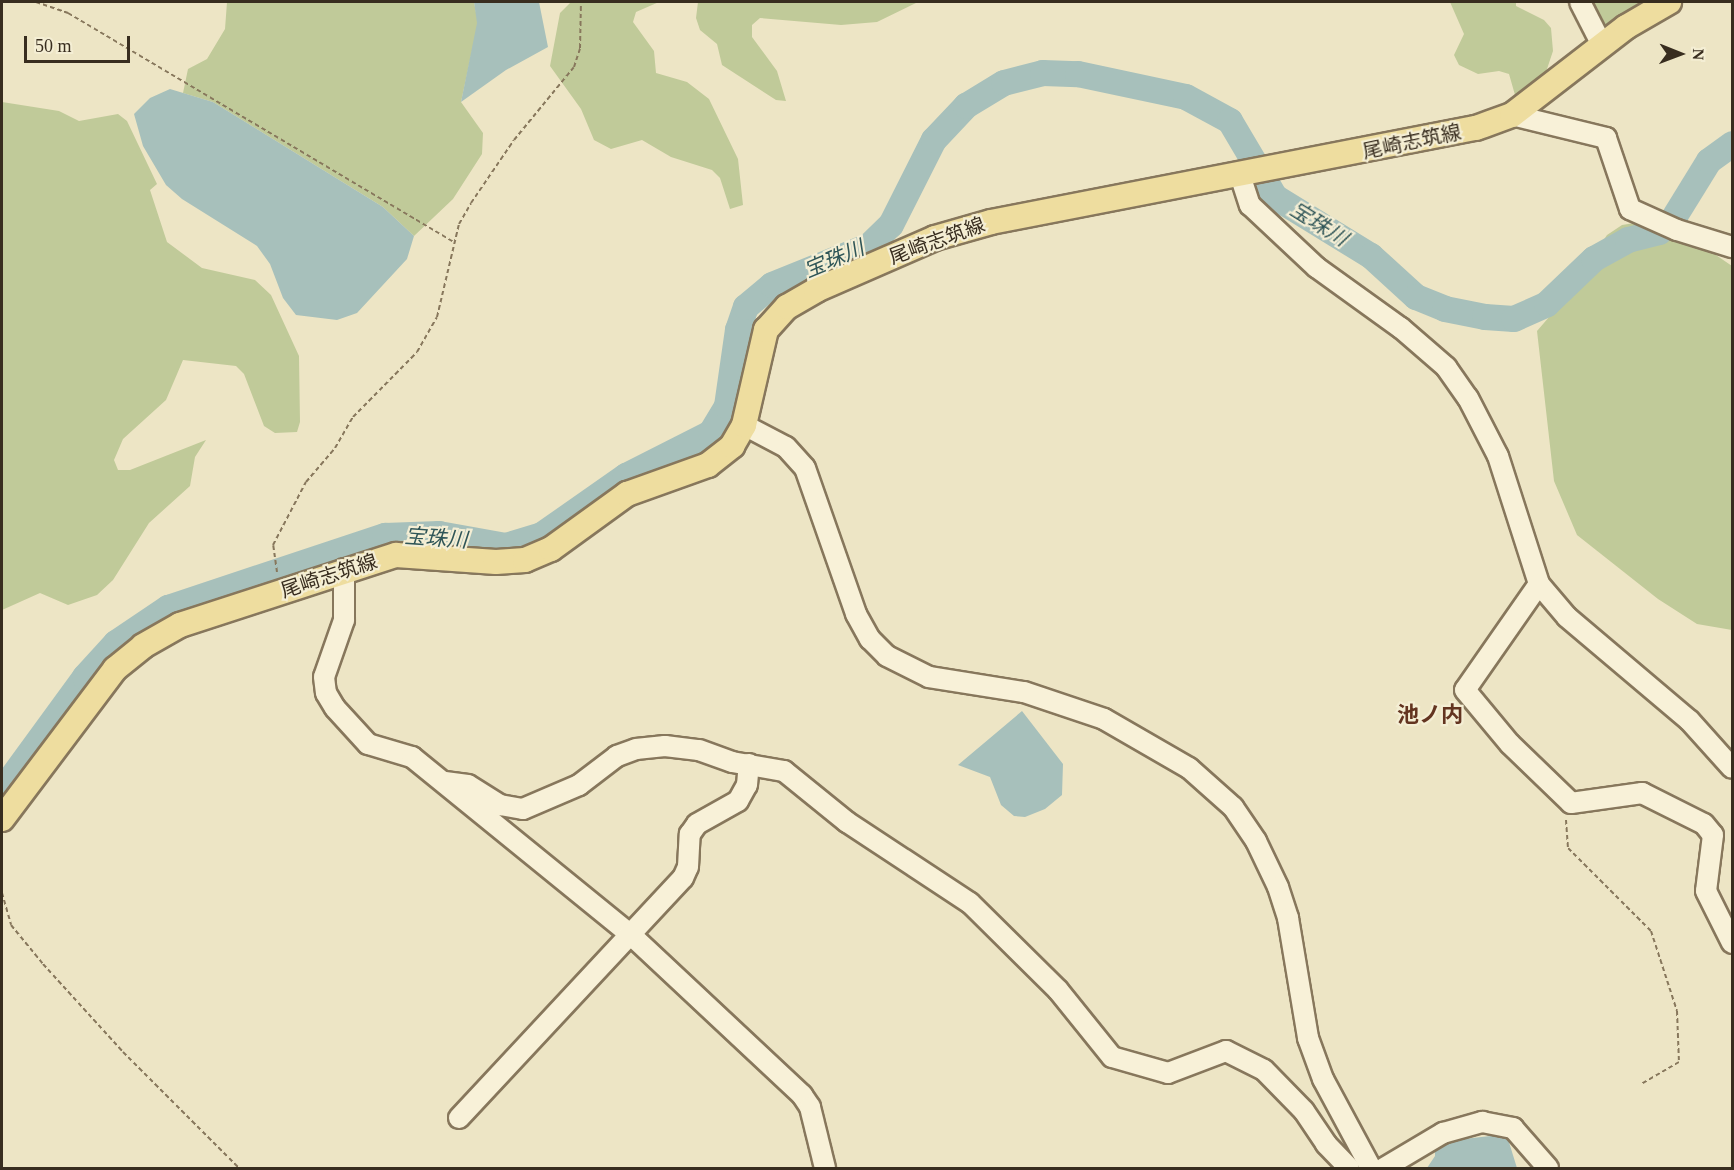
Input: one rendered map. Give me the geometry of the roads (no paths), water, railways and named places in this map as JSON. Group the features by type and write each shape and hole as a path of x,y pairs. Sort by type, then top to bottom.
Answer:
{"main road":[{"name":"尾崎志筑線","path":"2,819 115,669 143,646 180,625 344,569 396,555 496,562 525,560 551,549 627,494 708,465 732,446 744,425 766,330 787,307 816,290 935,238 991,222 1476,128 1512,115 1602,45 1669,2"}],"street":[{"path":"1580,2 1602,45"},
{"path":"1512,115 1606,138 1630,209 1677,230 1732,247"},
{"path":"1253,172 1250,205 1316,267 1401,328 1446,367 1468,398 1498,456 1539,584 1567,616 1689,720 1732,768"},
{"path":"744,425 786,447 805,468 856,614 870,639 887,656 929,677 1024,692 1104,719 1189,768 1233,807 1256,841 1278,887 1288,918 1308,1038 1323,1079 1371,1168"},
{"path":"344,569 345,614 325,671 326,693 368,744 405,753 445,782 630,934 802,1095 810,1107 822,1167"},
{"path":"1539,584 1465,690 1510,744 1570,803 1642,793 1704,824 1713,836 1706,891 1732,943"},
{"path":"445,782 468,784 500,806 523,809 579,785 617,756 636,749 665,746 699,750 784,771 847,822 970,903 1058,990 1112,1057 1168,1072 1226,1051 1264,1070 1304,1111 1326,1144 1349,1168"},
{"path":"459,1118 687,871 693,829 733,806 744,792 749,764"},
{"path":"1384,1168 1443,1133 1482,1122 1513,1128 1548,1168"}],"water":[{"path":"474,2 539,2 548,47 506,70 461,102 477,23"},
{"path":"170,89 213,102 383,207 414,236 407,259 357,313 337,320 296,315 283,298 270,264 257,246 182,199 166,185 143,146 134,114 150,98"},
{"path":"1022,711 1063,764 1062,795 1045,809 1025,817 1014,816 1001,805 990,777 958,765"},
{"path":"1500,1135 1508,1139 1517,1168 1427,1168 1435,1156 1435,1148 1454,1140"}],"waterway":[{"name":"宝珠川","path":"2,791 85,677 116,643 168,608 385,536 439,534 506,546 542,535 626,476 711,433 727,406 738,330 746,307 772,285 869,246 891,225 934,140 966,106 1004,83 1043,73 1078,74 1186,97 1230,121 1275,197 1371,256 1416,297 1445,309 1485,317 1514,319 1547,304 1594,259 1628,240 1659,232 1672,221 1709,161 1732,144"}],"district":[{"name":"池ノ内","path":"1430,715"}]}
